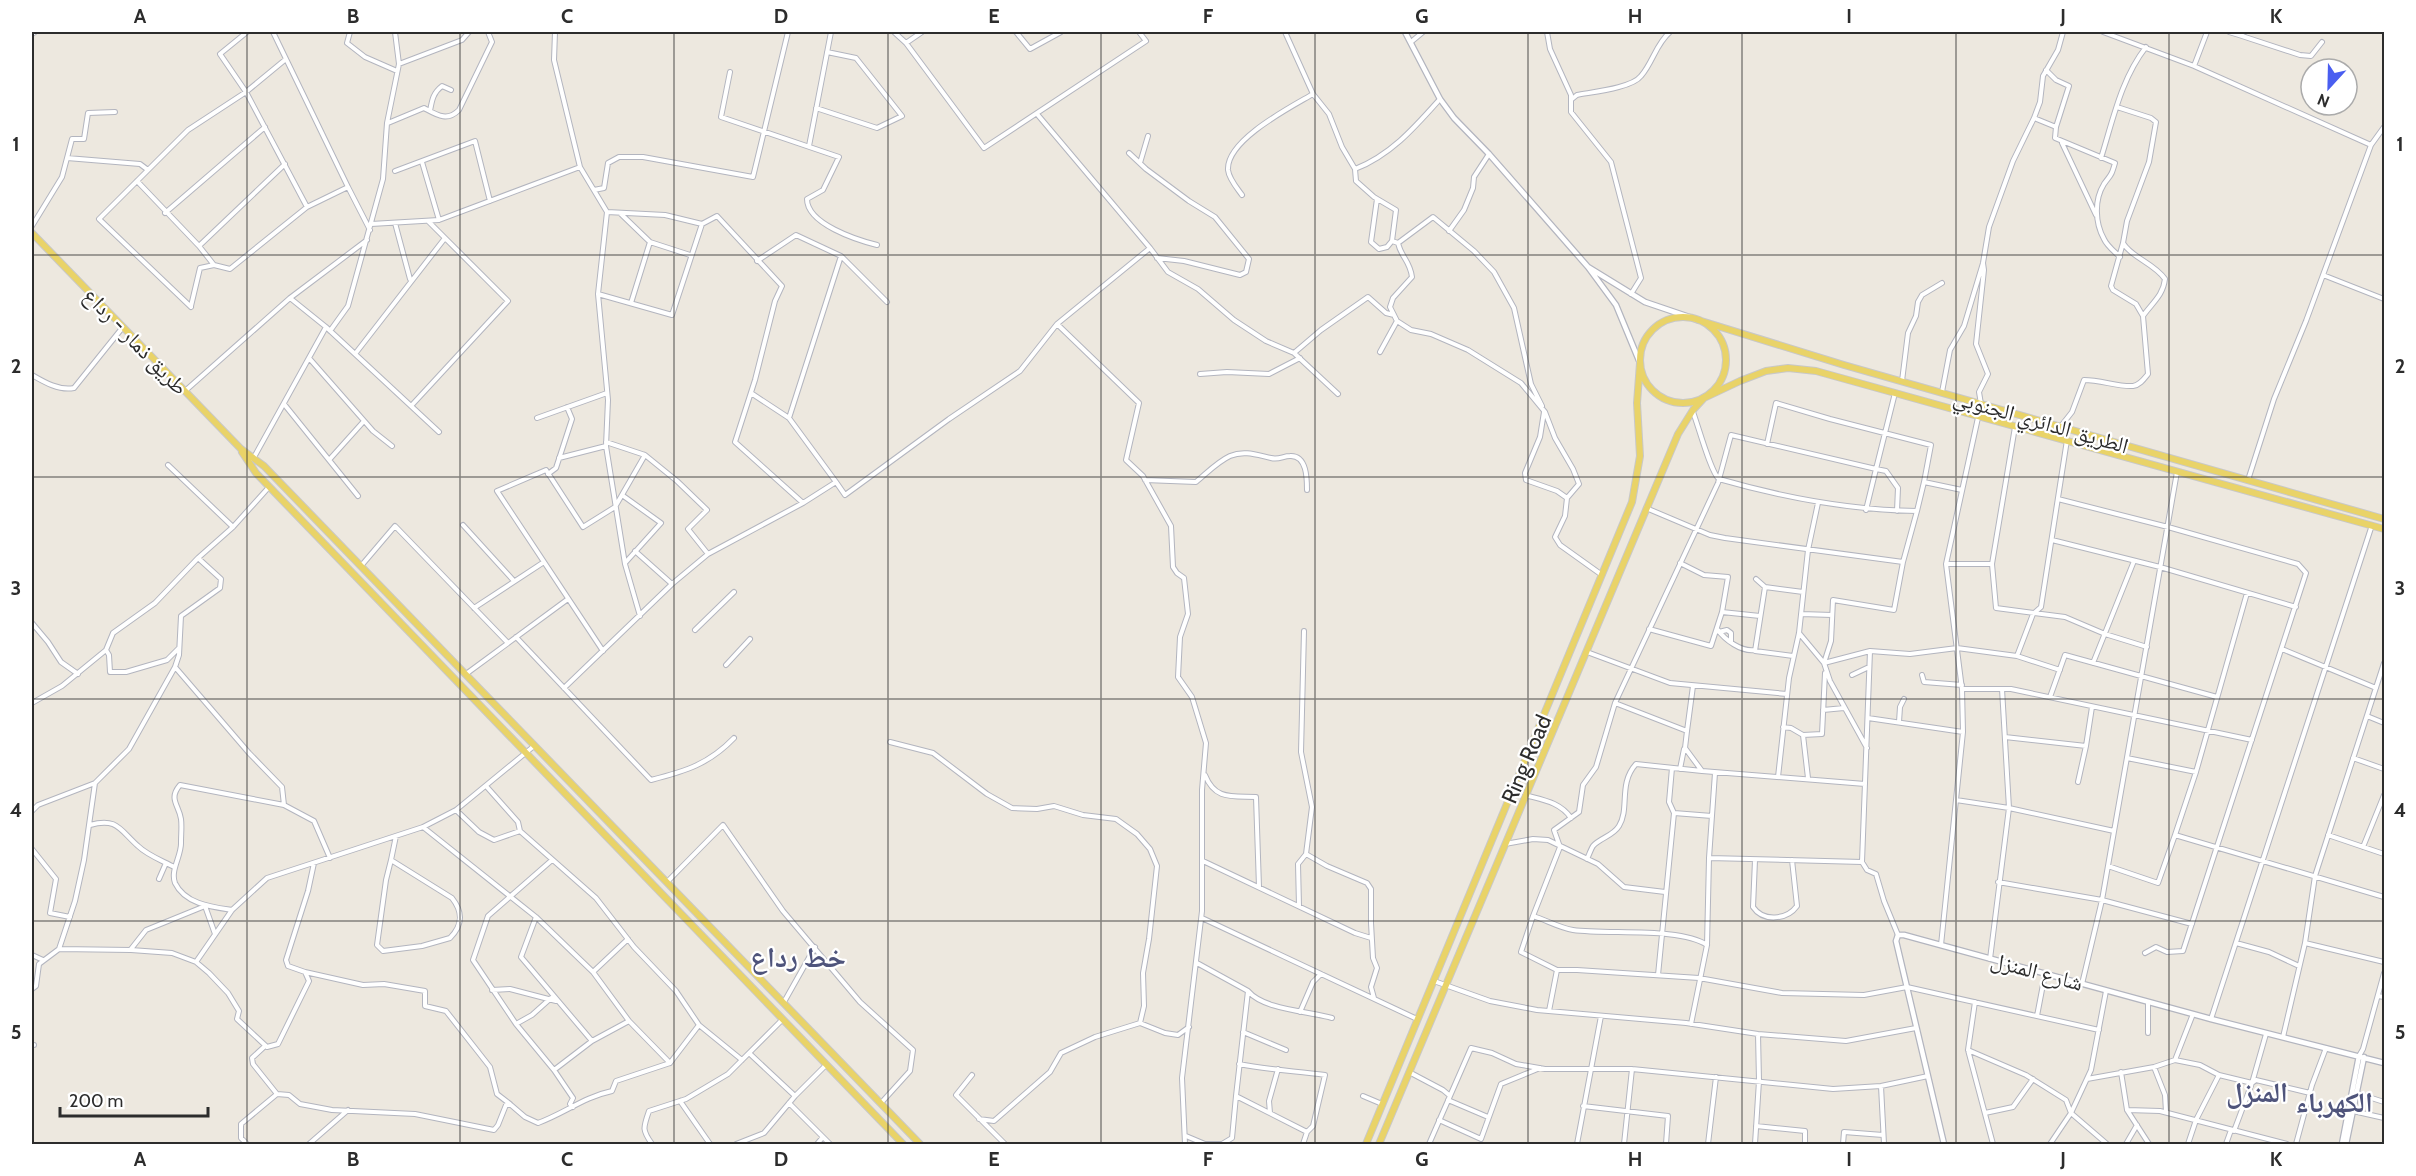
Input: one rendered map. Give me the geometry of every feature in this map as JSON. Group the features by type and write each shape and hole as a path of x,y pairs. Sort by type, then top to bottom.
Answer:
{"main road":[{"name":"طريق ذمار - رداع","path":"33,236 251,460"},
{"path":"1684,317 1698,320 1720,337 1726,357 1723,378 1715,390 1704,398 1690,403 1676,403 1662,398 1647,383 1640,363 1641,349 1647,336 1657,326 1670,319 1684,317"},
{"name":"الطريق الدائري الجنوبي","path":"1698,320 1902,382 2385,519"},
{"name":"Ring Road","path":"1366,1144 1632,502 1640,456 1637,403 1640,363"},
{"name":"الطريق الدائري الجنوبي","path":"1704,398 1766,371 1788,368 1816,371 2385,529"},
{"name":"Ring Road","path":"1379,1144 1677,434 1704,398"},
{"path":"251,460 269,487 903,1144"},
{"path":"251,460 264,466 920,1144"},
{"path":"482,709 492,700"},
{"path":"644,876 654,869"},
{"path":"692,926 703,919"},
{"path":"1383,1103 1395,1106"}],"street":[{"path":"246,32 220,54 246,92 308,207"},
{"path":"273,32 370,230"},
{"path":"350,32 347,43 364,57 397,71"},
{"path":"330,331 348,306 382,179 387,123 399,64 395,32"},
{"path":"399,64 462,40 469,32"},
{"path":"387,123 424,108 450,118 459,110 492,42 488,32"},
{"path":"555,32 554,60 580,167 607,212 598,294 607,393 606,444 625,564 640,616"},
{"path":"594,190 604,188 608,163 619,157 643,156 753,177 766,132 788,32"},
{"path":"809,146 831,32"},
{"path":"894,32 906,43 984,148 1146,41 1139,32"},
{"path":"906,43 922,32"},
{"path":"1016,32 1030,49 1061,32"},
{"path":"1285,32 1313,94 1329,114 1342,147 1355,169 1356,181 1377,199 1396,210 1392,241 1387,248 1379,249 1371,242 1377,199"},
{"path":"1405,32 1440,99 1454,118 1489,154 1588,267 1616,305 1640,363"},
{"path":"1411,42 1423,32"},
{"path":"1547,32 1550,49 1571,99 1571,112 1611,162 1641,278 1631,294"},
{"path":"1571,99 1577,95 1628,84 1641,78 1661,39 1670,32"},
{"path":"1942,393 1950,350 1964,326 1983,263 1989,227 2013,161 2034,118 2040,102 2046,70 2058,50 2063,32"},
{"path":"2103,32 2193,66 2372,145"},
{"path":"2193,66 2207,32"},
{"path":"2229,32 2300,55 2311,56 2322,42"},
{"path":"2239,35 2245,32"},
{"path":"2101,158 2130,72 2146,47"},
{"path":"816,108 876,128 902,116 856,58 827,52"},
{"path":"286,59 246,92 188,130 99,219 191,307 201,268 214,265 230,269 308,207 348,187"},
{"path":"2046,70 2056,80 2069,86 2056,127 2055,138 2115,163 2111,178 2105,184 2097,203 2096,215"},
{"path":"730,72 721,117 839,157 823,190 807,199 807,205 840,233 877,245"},
{"path":"430,111 432,98 437,90 442,86 451,90"},
{"path":"1242,195 1233,183 1228,170 1232,155 1238,147 1276,116 1313,94"},
{"path":"1355,169 1375,161 1405,137 1440,99"},
{"path":"2061,427 2072,412 2084,381 2099,380 2134,386 2142,382 2148,374 2143,316 2136,304 2113,290 2111,286 2120,257 2127,221 2149,162 2156,122 2151,118 2117,107"},
{"path":"32,226 62,177 72,139 84,139 88,113 116,112"},
{"path":"1037,114 1168,272 1198,289 1234,320 1266,341 1294,353 1338,394"},
{"path":"2034,118 2056,127"},
{"path":"165,213 265,127"},
{"path":"2248,480 2274,399 2372,145 2385,127"},
{"path":"1140,163 1148,136"},
{"path":"395,171 475,141 490,201"},
{"path":"2061,142 2096,215 2104,239 2120,257"},
{"path":"1129,153 1189,201 1215,217 1249,259 1246,272 1240,275 1184,261 1157,258"},
{"path":"1449,231 1464,210 1473,188 1474,177 1489,154"},
{"path":"67,158 140,164 148,170"},
{"path":"422,162 439,220"},
{"path":"199,246 285,164"},
{"path":"371,224 439,220 580,167"},
{"path":"137,181 214,265"},
{"path":"607,212 665,215 702,224"},
{"path":"620,213 650,242 690,255"},
{"path":"598,294 672,315 702,224 717,216 782,286 775,301 751,393 735,442 803,503"},
{"path":"1398,243 1433,217 1474,250 1494,272 1514,308 1531,384 1579,484 1568,498 1565,516 1555,537 1560,545 1602,575"},
{"path":"411,406 508,301 428,221"},
{"path":"395,223 410,280"},
{"path":"757,261 796,235 841,256 887,302"},
{"path":"355,354 410,280 445,238"},
{"path":"185,391 290,298 367,240"},
{"path":"1392,241 1398,243"},
{"path":"631,303 650,242"},
{"path":"1398,243 1400,251 1411,263 1412,277 1393,298 1390,307 1398,321 1411,330 1431,334 1468,350 1521,383 1545,412"},
{"path":"2123,243 2128,250 2160,272 2165,279 2164,289 2159,299 2143,316"},
{"path":"751,393 789,418 845,495 1020,370 1057,324 1150,248"},
{"path":"789,418 841,256"},
{"path":"1941,945 1963,732 1962,687 1946,564 1981,404 1979,392 1988,374 1976,344 1983,263"},
{"path":"1588,267 1645,302 1698,320"},
{"path":"2323,275 2385,298"},
{"path":"1902,382 1908,333 1916,316 1918,302 1922,295 1942,283"},
{"path":"1294,353 1321,330 1368,297 1386,313 1395,316"},
{"path":"290,298 326,327 439,432"},
{"path":"1380,352 1398,321"},
{"path":"1057,324 1138,403 1125,460 1145,480 1171,526 1173,567 1184,578 1188,614 1180,637 1178,677 1192,697 1206,743 1203,771 1202,918 1182,1078 1185,1144"},
{"path":"32,375 66,390 74,388 123,327"},
{"path":"251,460 326,327"},
{"path":"309,358 364,421 392,446"},
{"path":"1200,374 1227,372 1269,374 1300,358"},
{"path":"1866,510 1895,392"},
{"path":"537,418 607,393"},
{"path":"1767,444 1776,403 1931,445 1894,610 1833,600 1831,641 1824,663 1822,734 1803,735 1791,728 1783,727"},
{"path":"284,404 358,496"},
{"path":"548,474 556,468 572,419 567,407"},
{"path":"1693,410 1706,446 1713,475 1719,479 1818,503 1866,510 1917,511"},
{"path":"1545,412 1540,437 1527,466 1526,480 1557,491 1568,498"},
{"path":"329,460 364,421"},
{"path":"2016,426 1992,564 1995,608 2065,617 2105,634 2146,647"},
{"path":"1897,511 1898,488 1886,471 1731,435 1719,479 1615,703 1596,766 1583,785 1579,812 1554,830 1560,847 1521,952 1557,970 1577,969 1699,978 1782,993 1864,995 1907,987 2099,1030"},
{"path":"2017,656 2033,614 2041,607 2067,440"},
{"path":"560,458 606,444 645,455 707,510 688,529 708,554"},
{"path":"1145,480 1196,482 1221,461 1241,453 1276,459 1290,456 1303,465 1307,474 1306,490"},
{"path":"603,651 497,491 546,470 583,527 615,507 645,455"},
{"path":"168,465 232,527"},
{"path":"2082,984 2102,900 2177,471"},
{"path":"564,688 672,584 708,554 803,503 836,482"},
{"path":"1924,482 1962,490"},
{"path":"32,703 62,686 106,650 113,633 155,603 269,487"},
{"path":"622,495 661,523 625,564"},
{"path":"2058,499 2168,526 2298,564 2306,573 2183,951 2167,952 2156,947 2145,953"},
{"path":"1778,777 1787,694 1801,614 1808,550 1818,503"},
{"path":"1646,507 1696,529 1725,538 1904,562"},
{"path":"463,525 514,581"},
{"path":"2211,1020 2372,525"},
{"path":"361,566 395,526 508,643"},
{"path":"2052,540 2160,567 2296,607"},
{"path":"635,551 672,584"},
{"path":"32,811 38,805 95,783 129,749 175,667 181,615 220,588 221,579 198,558"},
{"path":"2092,663 2134,561"},
{"path":"474,608 544,562"},
{"path":"1649,629 1711,646 1718,631 1728,577 1704,575 1680,563"},
{"path":"1946,564 1992,564"},
{"path":"1756,579 1765,587 1803,592"},
{"path":"1755,650 1765,587"},
{"path":"694,630 734,592"},
{"path":"2108,866 2158,883 2196,772 2247,593"},
{"path":"466,674 568,599"},
{"path":"1722,612 1760,616"},
{"path":"1801,614 1832,615"},
{"path":"32,623 48,642 54,655 78,674"},
{"path":"1718,631 1727,630 1731,633 1732,643"},
{"path":"1299,906 1298,864 1306,854 1312,807 1301,752 1304,631"},
{"path":"1718,631 1724,639 1748,651 1793,656"},
{"path":"1798,633 1824,663"},
{"path":"516,637 651,780 679,772 715,757 734,738"},
{"path":"726,665 750,639"},
{"path":"106,650 109,655 110,672 126,672 167,660 179,648"},
{"path":"1824,663 1870,651 1910,654 1957,648 2017,656 2060,670"},
{"path":"2282,649 2376,688"},
{"path":"1870,651 1862,862 1867,870 1876,874 1898,935 1896,941 1944,1144"},
{"path":"1584,652 1670,683 1787,694"},
{"path":"2050,698 2064,655 2217,697"},
{"path":"2283,1037 2305,943 2315,876 2385,663"},
{"path":"175,667 249,753 282,786 284,805"},
{"path":"1852,675 1869,668"},
{"path":"1825,669 1867,748"},
{"path":"1922,675 1924,682 2002,689 2253,740"},
{"path":"1680,769 1693,686"},
{"path":"1990,958 2008,808 2002,689"},
{"path":"1899,722 1900,707 1904,699"},
{"path":"1615,703 1687,731"},
{"path":"2078,782 2092,707"},
{"path":"1823,710 1844,708"},
{"path":"2367,716 2385,723"},
{"path":"1868,718 1963,732"},
{"path":"1803,735 1808,778"},
{"path":"2005,737 2086,746"},
{"path":"890,742 933,753 987,794 1012,808 1037,809 1054,806 1077,814 1116,819 1137,834 1150,849 1157,866 1143,973 1144,1006 1140,1023"},
{"path":"196,962 232,910 267,878 423,827 456,810 535,745"},
{"path":"1684,748 1702,771"},
{"path":"2127,758 2196,772"},
{"path":"2353,758 2385,769"},
{"path":"1587,859 1594,845 1620,825 1625,785 1631,769 1636,764 1715,773 1808,778 1865,784"},
{"path":"1658,975 1674,813 1669,802 1672,768"},
{"path":"1203,771 1210,787 1216,792 1224,795 1256,797 1259,887"},
{"path":"1692,1024 1707,945 1709,858 1715,773"},
{"path":"32,989 36,986 39,964 59,949 70,917 84,860 95,783"},
{"path":"232,910 205,906 185,894 175,882 174,867 182,851 181,817 174,805 176,790 180,785 284,805 314,821 330,858"},
{"path":"486,786 518,822 520,831 596,898 628,939 676,991 699,1025 742,1060"},
{"path":"1524,795 1549,801 1564,809 1571,818"},
{"path":"2363,847 2385,795"},
{"path":"1956,800 2008,808 2114,831"},
{"path":"456,810 479,832 494,840 520,831"},
{"path":"1674,813 1712,816"},
{"path":"90,825 103,821 115,824 128,834 138,847 174,867"},
{"path":"667,882 723,825 783,911 860,1002 914,1050 910,1071 881,1104"},
{"path":"423,827 536,917 593,972 630,1021 670,1063"},
{"path":"2175,835 2263,859 2385,897"},
{"path":"2328,835 2385,854"},
{"path":"391,860 452,898 456,903 460,910 460,923 450,938 396,951 383,951 377,945 386,880 396,836"},
{"path":"1504,844 1533,839 1548,840 1598,864 1624,887 1665,892"},
{"path":"32,849 56,879 50,913 70,917"},
{"path":"1306,854 1327,866 1367,883 1371,889 1373,958 1377,968 1371,987 1374,999"},
{"path":"1709,858 1862,862"},
{"path":"552,860 488,916 473,960 516,1024 554,1070 573,1098 570,1104 573,1107"},
{"path":"1755,860 1753,907 1760,915 1775,917 1792,911 1797,906 1792,860"},
{"path":"1203,861 1355,933 1372,938"},
{"path":"159,879 166,862"},
{"path":"314,863 308,891 286,960 288,966 363,985 384,984 425,991 425,1006 446,1011 490,1067 497,1094 525,1117 538,1124 592,1095 612,1091 616,1080 670,1063 699,1025"},
{"path":"1998,882 2102,900 2192,924"},
{"path":"205,906 215,934"},
{"path":"131,950 146,930 205,906"},
{"path":"1533,916 1570,929 1677,934 1696,938 1707,945"},
{"path":"536,917 521,957 551,997"},
{"path":"1202,918 1418,1019"},
{"name":"شارع المنزل","path":"1898,935 1990,958 2211,1020 2385,1063"},
{"path":"593,972 628,939"},
{"path":"2236,943 2270,952 2299,966"},
{"path":"2305,943 2385,962"},
{"path":"783,1003 815,947"},
{"path":"59,949 172,953 196,962 228,993 239,1011 237,1019 265,1046"},
{"path":"32,955 44,961"},
{"path":"1197,963 1248,991 1256,1000 1332,1018"},
{"path":"1549,1011 1557,970"},
{"path":"277,1094 253,1065 252,1058 265,1046 278,1044 309,981 305,972"},
{"path":"2344,1144 2361,1056 2385,973"},
{"path":"1300,1012 1313,982 1321,974"},
{"path":"2037,1016 2045,974"},
{"path":"1434,981 1490,1001 1549,1011 1692,1024 1758,1034 1846,1041 1916,1028"},
{"path":"492,990 510,989 551,997 558,1001 592,1041"},
{"path":"1186,1136 1206,1144 1222,1144 1232,1138 1248,991"},
{"path":"2049,1144 2071,1113 2091,1070 2106,991"},
{"path":"2378,996 2385,997"},
{"path":"516,1024 532,1015 551,997"},
{"path":"1975,1002 1968,1050 1993,1144"},
{"path":"2148,1002 2148,1033"},
{"path":"2175,1060 2193,1014"},
{"path":"1577,1144 1601,1016"},
{"path":"652,1144 644,1132 649,1111 680,1101 728,1074 782,1020"},
{"path":"554,1070 592,1041 630,1021"},
{"path":"979,1119 994,1121 1050,1071 1061,1053 1095,1037 1140,1023 1165,1033 1178,1035 1190,1026"},
{"path":"1243,1032 1286,1050"},
{"path":"1755,1144 1759,1081 1758,1034"},
{"path":"2226,1144 2252,1083 2266,1034"},
{"path":"1429,1144 1448,1097 1472,1048 1492,1053 1516,1064 1540,1068 1632,1069 1833,1089 1881,1086 1928,1076"},
{"path":"2296,1144 2310,1093 2326,1048"},
{"path":"1968,1050 2033,1079 2066,1100 2071,1113 2107,1144"},
{"path":"749,1053 795,1096"},
{"path":"2344,1144 2353,1111 2361,1056"},
{"path":"2087,1079 2154,1068 2175,1060 2200,1065 2219,1075 2252,1083 2256,1080 2310,1093"},
{"path":"1239,1064 1265,1070 1325,1075 1313,1126 1307,1132 1303,1144"},
{"path":"735,1144 764,1133 795,1096 826,1065"},
{"path":"1439,1120 1481,1139 1502,1084 1540,1068"},
{"path":"2154,1068 2165,1095 2166,1112"},
{"path":"1624,1144 1632,1069"},
{"path":"1271,1114 1269,1101 1278,1070"},
{"path":"1409,1072 1443,1090 1448,1097 1488,1117"},
{"path":"2121,1072 2127,1110 2149,1144"},
{"path":"972,1075 956,1095 1005,1144"},
{"path":"2188,1144 2196,1120 2219,1075"},
{"path":"1708,1144 1716,1077"},
{"path":"1985,1113 2013,1107 2033,1079"},
{"path":"1881,1086 1884,1144"},
{"path":"2356,1093 2385,1102"},
{"path":"247,1144 241,1138 242,1124 277,1094 289,1095 300,1104 348,1110 416,1114 494,1130 506,1105 511,1105"},
{"path":"1236,1096 1307,1132"},
{"path":"1363,1096 1383,1103"},
{"path":"680,1101 710,1144"},
{"path":"789,1103 830,1144"},
{"path":"1583,1106 1668,1116 1666,1144"},
{"path":"309,1144 348,1110"},
{"path":"2127,1110 2166,1112 2287,1144"},
{"path":"2353,1111 2385,1118"},
{"path":"2126,1144 2137,1125"},
{"path":"1756,1126 1805,1131 1805,1144"},
{"path":"1233,1132 1235,1144"},
{"path":"1843,1144 1844,1132 1883,1135"},
{"path":"817,1144 823,1137"},
{"path":"2264,1144 2265,1139"}],"district":[{"name":"خط رداع","path":"798,957"},
{"name":"المنزل","path":"2257,1092"},
{"name":"الكهرباء","path":"2334,1102"}]}
